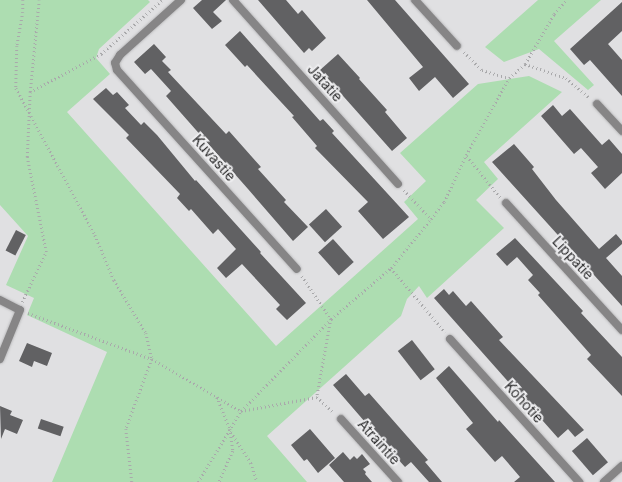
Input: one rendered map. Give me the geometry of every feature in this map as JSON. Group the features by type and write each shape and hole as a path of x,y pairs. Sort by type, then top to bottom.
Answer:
{"street":[{"name":"Kuvastie","path":"181,0 120,55 115,62 117,70 297,269"},
{"name":"Jatatie","path":"233,0 398,184"},
{"path":"415,0 457,46"},
{"path":"597,104 622,131"},
{"name":"Lippatie","path":"506,203 622,330"},
{"path":"0,300 20,310 0,359"},
{"name":"Kohotie","path":"450,339 579,482"},
{"name":"Atraintie","path":"341,419 398,482"},
{"path":"604,482 622,466"}],"path":[{"path":"23,0 23,12 17,46 16,88 95,235 114,280 146,333 152,359 126,429 132,482"},
{"path":"39,0 30,92 27,157 46,252 20,310 152,359 241,411 317,397"},
{"path":"30,92 101,54 162,0"},
{"path":"198,482 241,411 331,319 391,268 444,202 466,156 509,78 525,64 554,14 566,0"},
{"path":"457,46 482,70 509,78"},
{"path":"525,64 566,78 597,104"},
{"path":"466,156 506,203"},
{"path":"398,184 431,219"},
{"path":"391,268 450,339"},
{"path":"297,269 331,319 317,397"},
{"path":"217,397 230,429 251,463 257,482"},
{"path":"317,397 341,419"},
{"path":"219,482 232,451 230,429"}],"green space":[{"path":"0,0 148,0 150,2 99,49 96,58 110,74 67,112 276,346 418,219 404,202 426,181 400,153 478,84 529,76 562,92 484,162 498,179 476,200 504,228 427,298 419,286 407,299 401,316 267,436 307,482 52,482 107,352 27,315 34,298 6,285 28,236 0,205"},
{"path":"538,0 601,0 554,41 594,85 588,90 539,49 504,62 485,47"}],"building":[{"path":"202,0 226,0 213,12 222,21 212,29 193,8"},
{"path":"258,0 286,0 298,14 302,10 326,38 312,51 309,48 304,53"},
{"path":"367,0 395,0 469,84 453,98 435,77 419,91 409,78 423,67"},
{"path":"622,2 622,31 608,44 622,60 622,96 590,60 584,65 570,49"},
{"path":"240,31 320,121 323,119 334,131 332,133 409,217 383,239 358,211 368,202 315,148 317,146 292,117 294,116 247,65 245,67 225,45"},
{"path":"154,44 166,57 162,61 171,70 168,72 226,134 229,131 261,167 258,169 286,200 284,202 308,227 293,241 166,96 171,91 151,69 145,74 134,62"},
{"path":"338,54 387,110 385,112 407,138 392,151 320,70"},
{"path":"106,88 113,95 117,92 129,105 125,108 141,125 144,122 157,135 195,181 196,180 306,303 287,320 276,309 280,305 242,264 226,278 217,268 236,249 218,229 213,234 191,209 189,211 177,198 180,194 126,138 129,135 93,99"},
{"path":"553,105 562,116 570,109 602,145 609,139 622,154 622,173 605,189 591,173 598,167 581,148 574,154 541,116"},
{"path":"514,144 534,167 532,169 556,200 599,249 616,234 622,241 622,244 606,258 622,276 622,306 492,162"},
{"path":"326,209 342,227 325,242 309,224"},
{"path":"16,230 26,235 15,255 6,250"},
{"path":"515,238 583,311 581,313 622,357 622,396 587,359 591,355 538,295 540,293 528,280 533,275 517,257 507,266 496,254"},
{"path":"333,239 354,262 339,275 318,252"},
{"path":"444,289 449,295 453,291 466,306 471,301 503,337 499,340 584,430 575,437 568,429 558,438 434,298"},
{"path":"412,340 435,369 421,380 398,351"},
{"path":"27,343 52,353 47,366 34,361 32,367 19,361"},
{"path":"449,366 498,422 499,420 555,482 514,482 520,477 502,456 495,462 466,429 473,423 436,378"},
{"path":"346,374 365,396 369,393 428,460 425,462 442,482 429,482 411,462 405,467 378,437 333,385"},
{"path":"0,406 12,411 10,415 23,420 17,434 5,429 1,439"},
{"path":"41,419 64,427 60,436 38,428"},
{"path":"310,429 335,458 318,473 307,459 304,461 291,445"},
{"path":"587,438 608,462 593,475 572,451"},
{"path":"343,452 350,460 354,456 357,459 362,454 370,464 363,469 366,472 365,474 372,482 344,482 329,465"}]}
